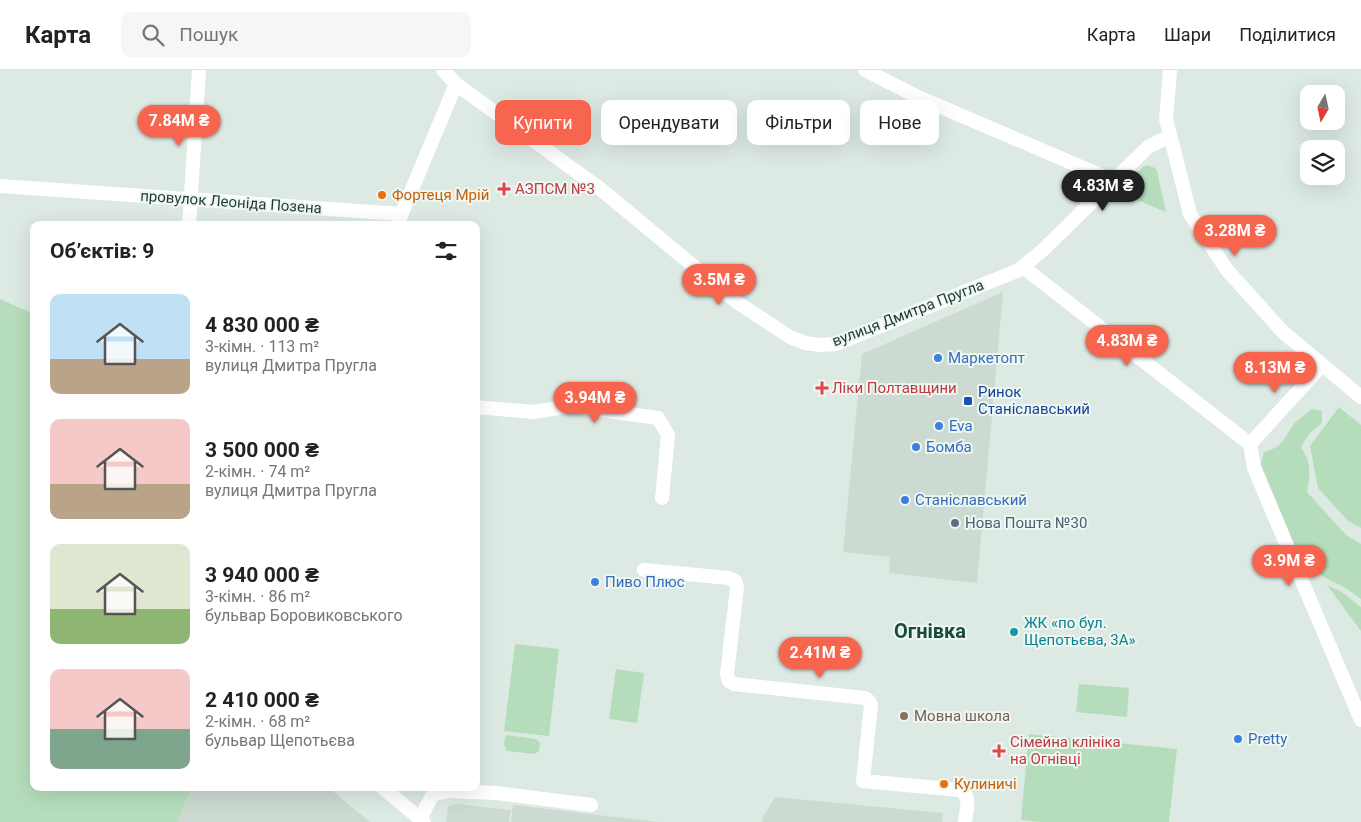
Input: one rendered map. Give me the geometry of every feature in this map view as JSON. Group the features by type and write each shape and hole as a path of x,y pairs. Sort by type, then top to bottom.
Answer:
{"street":[{"path":"188,221 199,70"},
{"name":"вулиця Дмитра Пругла","path":"442,70 456,84 603,191 738,303 790,338 820,345 836,344 1006,276 1023,267 1114,181 1148,146 1170,136"},
{"path":"865,70 918,97 1114,181"},
{"path":"1170,70 1166,119 1190,214 1227,270 1283,332 1361,397"},
{"path":"399,219 456,84"},
{"name":"провулок Леоніда Позена","path":"0,186 190,200 399,219"},
{"path":"1023,267 1250,444 1254,468 1361,720"},
{"path":"1250,444 1322,364"},
{"path":"480,407 533,412 571,406 658,418 668,435 662,498"},
{"path":"644,570 729,578 735,581 736,588 727,674 729,681 734,684 865,698 871,706 863,780 960,790 966,793 968,798 965,822"},
{"path":"386,791 422,821 433,794 449,791 496,793 591,806"}],"shaded area":[{"path":"1003,292 977,583 889,573 890,557 843,552 862,354"},
{"path":"190,791 333,791 370,822 177,822"},
{"path":"775,797 943,813 942,822 762,822"},
{"path":"457,804 511,810 509,822 446,822 448,806"},
{"path":"513,805 658,822 511,822"}],"green space":[{"path":"1147,165 1155,168 1157,171 1166,212 1116,191"},
{"path":"0,299 30,312 30,791 190,791 177,822 0,822"},
{"path":"1339,407 1361,425 1361,528 1348,521 1318,488 1310,446"},
{"path":"1312,409 1322,411 1322,423 1309,434 1301,447 1309,464 1307,492 1346,535 1361,544 1361,599 1344,587 1322,576 1308,561 1299,556 1261,464 1264,452 1279,445 1293,425"},
{"path":"1327,585 1342,592 1361,607 1361,631"},
{"path":"515,644 559,649 549,736 504,731"},
{"path":"616,669 644,673 637,723 609,719"},
{"path":"1079,684 1129,688 1127,717 1076,712"},
{"path":"1029,734 1177,749 1169,822 1040,822 1021,820"},
{"path":"507,735 536,739 540,743 539,751 535,754 507,751 504,745"}],"place":[{"name":"АЗПСМ №3","path":"504,189"},
{"name":"Фортеця Мрій","path":"382,195"},
{"name":"Маркетопт","path":"938,358"},
{"name":"Ліки Полтавщини","path":"822,388"},
{"name":"Ринок Станіславський","path":"968,401"},
{"name":"Eva","path":"939,426"},
{"name":"Бомба","path":"916,447"},
{"name":"Станіславський","path":"905,500"},
{"name":"Нова Пошта №30","path":"955,523"},
{"name":"Пиво Плюс","path":"595,582"},
{"name":"ЖК «по бул. Щепотьєва, 3А»","path":"1014,632"},
{"name":"Мовна школа","path":"904,716"},
{"name":"Pretty","path":"1238,739"},
{"name":"Сімейна клініка на Огнівці","path":"999,751"},
{"name":"Кулиничі","path":"944,784"}],"district":[{"name":"Огнівка","path":"930,631"}]}
